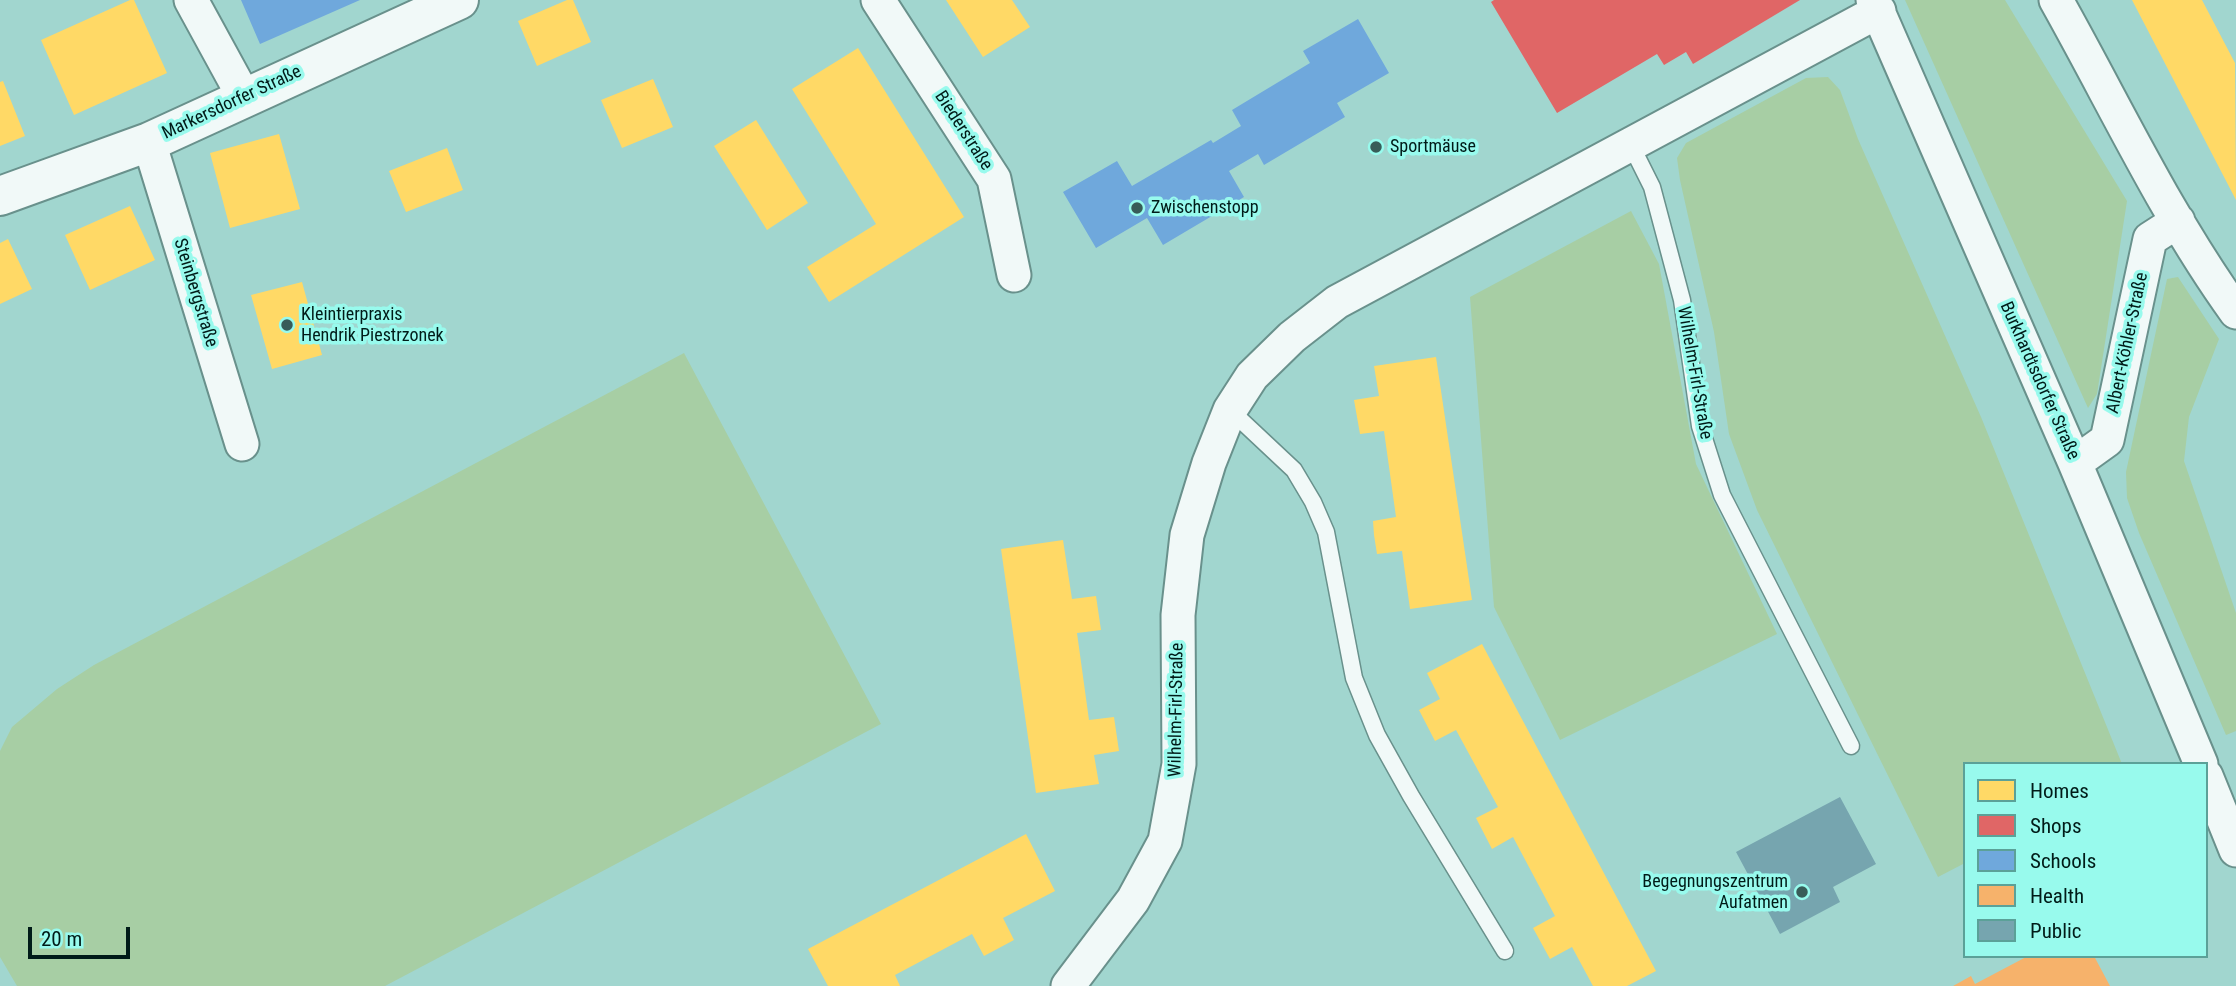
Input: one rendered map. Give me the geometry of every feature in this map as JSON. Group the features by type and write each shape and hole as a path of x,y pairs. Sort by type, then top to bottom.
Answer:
{"street":[{"path":"191,0 244,97"},
{"name":"Markersdorfer Straße","path":"0,196 149,142 459,0"},
{"name":"Biederstraße","path":"878,0 994,179 1014,275"},
{"path":"2056,0 2178,221 2236,312"},
{"name":"Wilhelm-Firl-Straße","path":"1068,986 1133,900 1166,841 1179,764 1178,615 1187,535 1209,463 1230,410 1252,376 1292,337 1337,302 1630,144 1876,5"},
{"name":"Burkhardtsdorfer Straße","path":"1876,5 2075,463 2200,762"},
{"name":"Steinbergstraße","path":"149,142 242,444"},
{"name":"Albert-Köhler-Straße","path":"2075,463 2107,440 2150,239 2178,221"},
{"path":"2208,781 2236,850"}],"lane":[{"name":"Wilhelm-Firl-Straße","path":"1630,144 1652,187 1678,287 1700,426 1722,495 1851,746"},
{"path":"1230,410 1294,470 1313,502 1326,532 1354,678 1377,735 1505,951"}],"green space":[{"path":"1905,0 2005,0 2127,201 2097,394 2088,408"},
{"path":"1828,77 1840,90 1858,139 1981,417 2121,762 1963,762 1963,864 1938,877 1757,510 1729,434 1714,332 1680,180 1677,158 1686,143 1806,78"},
{"path":"1631,211 1659,264 1696,464 1777,634 1560,740 1494,607 1470,297"},
{"path":"2178,277 2219,339 2189,417 2184,461 2236,613 2236,731 2226,735 2139,533 2127,498 2126,472 2167,279"},
{"path":"684,353 881,724 385,986 17,986 0,957 0,751 12,727 57,689 94,665"}],"building: Homes":[{"path":"134,0 167,73 74,115 41,40"},
{"path":"567,0 573,0 591,42 537,66 518,21"},
{"path":"946,0 1012,0 1030,27 983,57"},
{"path":"2132,0 2202,0 2235,63 2236,200"},
{"path":"858,48 964,217 829,302 807,267 876,224 792,89"},
{"path":"653,79 673,127 622,148 601,100"},
{"path":"3,81 25,136 0,146 0,82"},
{"path":"756,120 808,203 767,230 714,146"},
{"path":"279,134 300,209 230,228 210,153"},
{"path":"447,148 463,190 406,212 389,171"},
{"path":"130,206 155,260 90,290 65,235"},
{"path":"8,239 32,289 0,304 0,243"},
{"name":"Kleintierpraxis Hendrik Piestrzonek","path":"302,282 322,355 272,369 251,295"},
{"path":"1436,357 1472,600 1410,609 1402,551 1377,554 1374,535 1373,521 1396,517 1384,431 1360,434 1354,400 1379,396 1374,366"},
{"path":"1063,540 1072,599 1096,596 1101,630 1077,633 1089,720 1114,717 1119,751 1094,755 1099,784 1036,793 1001,549"},
{"path":"1482,644 1656,971 1627,986 1593,986 1572,947 1550,959 1533,928 1555,916 1513,837 1492,849 1476,818 1498,807 1456,730 1435,741 1419,710 1440,699 1427,673"},
{"path":"1026,834 1055,891 1003,918 1014,940 984,956 972,934 895,975 900,986 828,986 808,949"}],"building: Shops":[{"path":"1800,0 1693,64 1686,52 1664,65 1657,54 1557,113 1491,2"}],"building: Schools":[{"path":"241,0 360,0 260,44"},
{"path":"1358,19 1389,73 1337,103 1345,117 1264,165 1258,154 1229,171 1244,197 1163,245 1147,218 1096,248 1063,192 1117,161 1132,186 1211,140 1213,143 1241,126 1232,110 1310,63 1303,51"}],"building: Health":[{"path":"2024,958 2095,958 2110,986 1953,986 1971,976 1975,984"}],"building: Public":[{"path":"1840,797 1876,864 1833,887 1840,902 1780,934 1736,852"}],"place":[{"name":"Sportmäuse","path":"1376,147"},
{"name":"Zwischenstopp","path":"1137,208"},
{"name":"Kleintierpraxis Hendrik Piestrzonek","path":"287,325"},
{"name":"Begegnungszentrum Aufatmen","path":"1802,892"}]}
